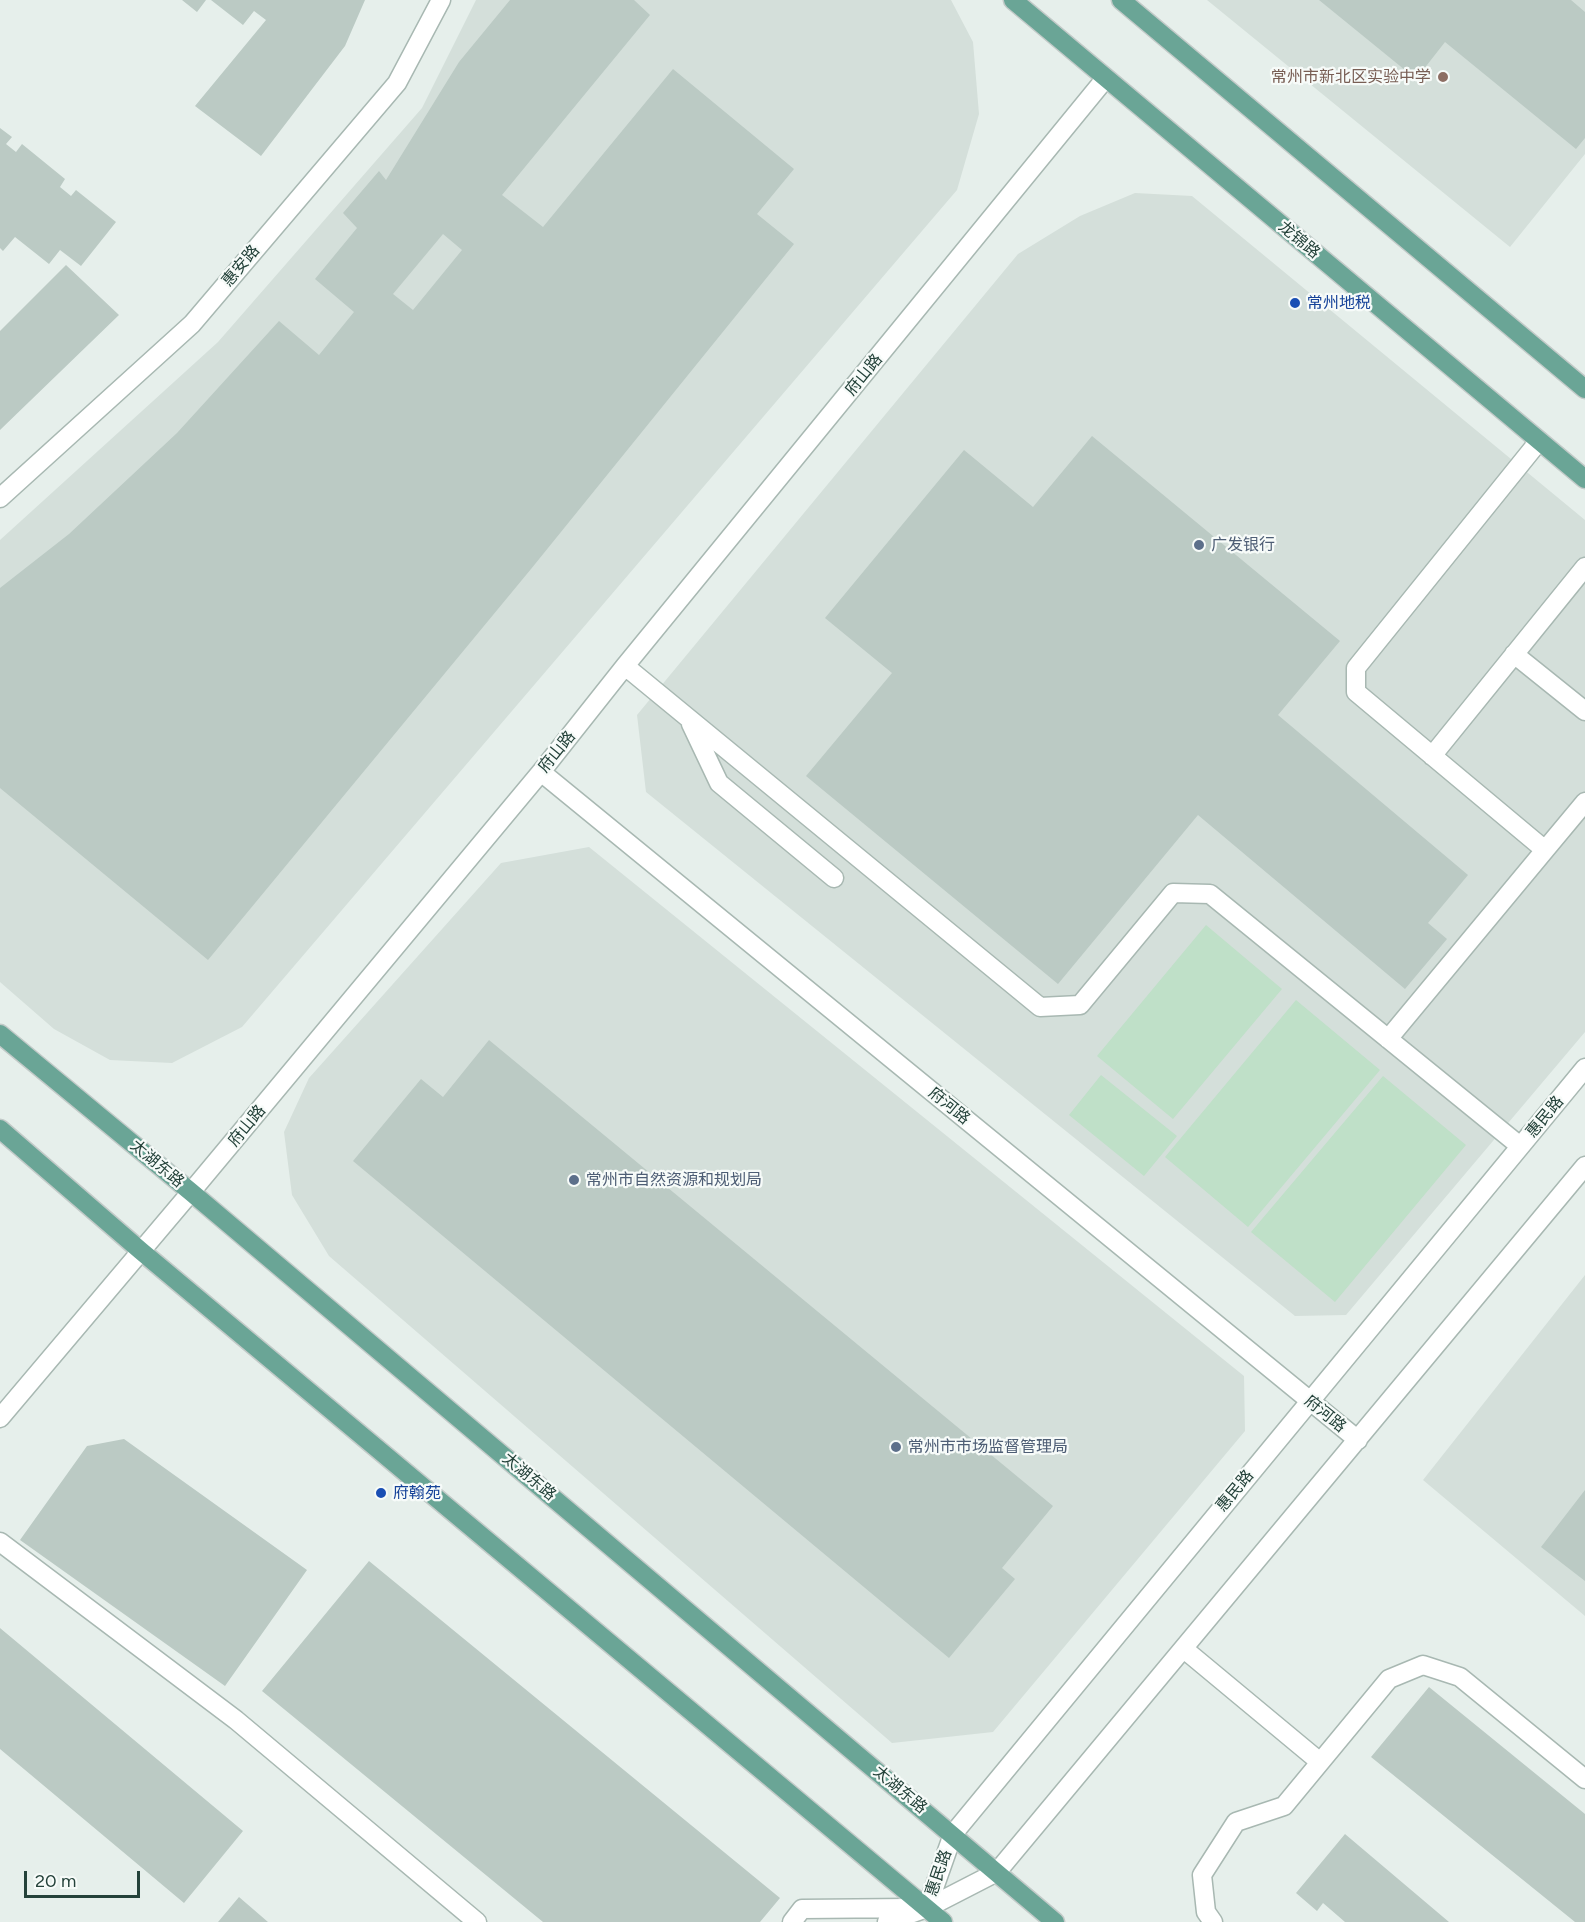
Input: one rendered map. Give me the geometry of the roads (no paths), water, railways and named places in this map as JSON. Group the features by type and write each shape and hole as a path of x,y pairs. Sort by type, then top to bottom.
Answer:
{"main road":[{"name":"龙锦路","path":"1013,0 1585,479"},
{"path":"1121,0 1585,388"},
{"name":"太湖东路","path":"0,1034 191,1192 1055,1922"},
{"path":"0,1129 141,1251 943,1922"}],"street":[{"name":"惠安路","path":"0,498 192,324 397,83 441,0"},
{"name":"府山路","path":"0,1418 541,772 1105,79"},
{"path":"1539,441 1356,668 1356,692 1545,850"},
{"path":"1432,756 1585,567"},
{"path":"1514,654 1585,711"},
{"path":"625,666 1040,1007 1080,1005 1173,893 1210,894 1520,1146"},
{"path":"688,718 719,783 834,878"},
{"name":"府河路","path":"541,772 1358,1440"},
{"path":"1389,1039 1585,802"},
{"name":"惠民路","path":"927,1908 953,1834 1585,1068"},
{"name":"惠民路","path":"927,1908 997,1872 1585,1166"},
{"path":"0,1542 236,1720 477,1922"},
{"path":"1184,1649 1320,1762"},
{"path":"1213,1922 1206,1912 1202,1875 1236,1822 1284,1806 1389,1679 1423,1665 1460,1677 1585,1779"},
{"path":"792,1922 802,1909 927,1908"},
{"path":"887,1922 927,1908"}],"place":[{"name":"常州市新北区实验中学","path":"1443,77"},
{"name":"常州地税","path":"1295,303"},
{"name":"广发银行","path":"1199,545"},
{"name":"常州市自然资源和规划局","path":"574,1180"},
{"name":"常州市市场监督管理局","path":"896,1447"},
{"name":"府翰苑","path":"381,1493"}]}
